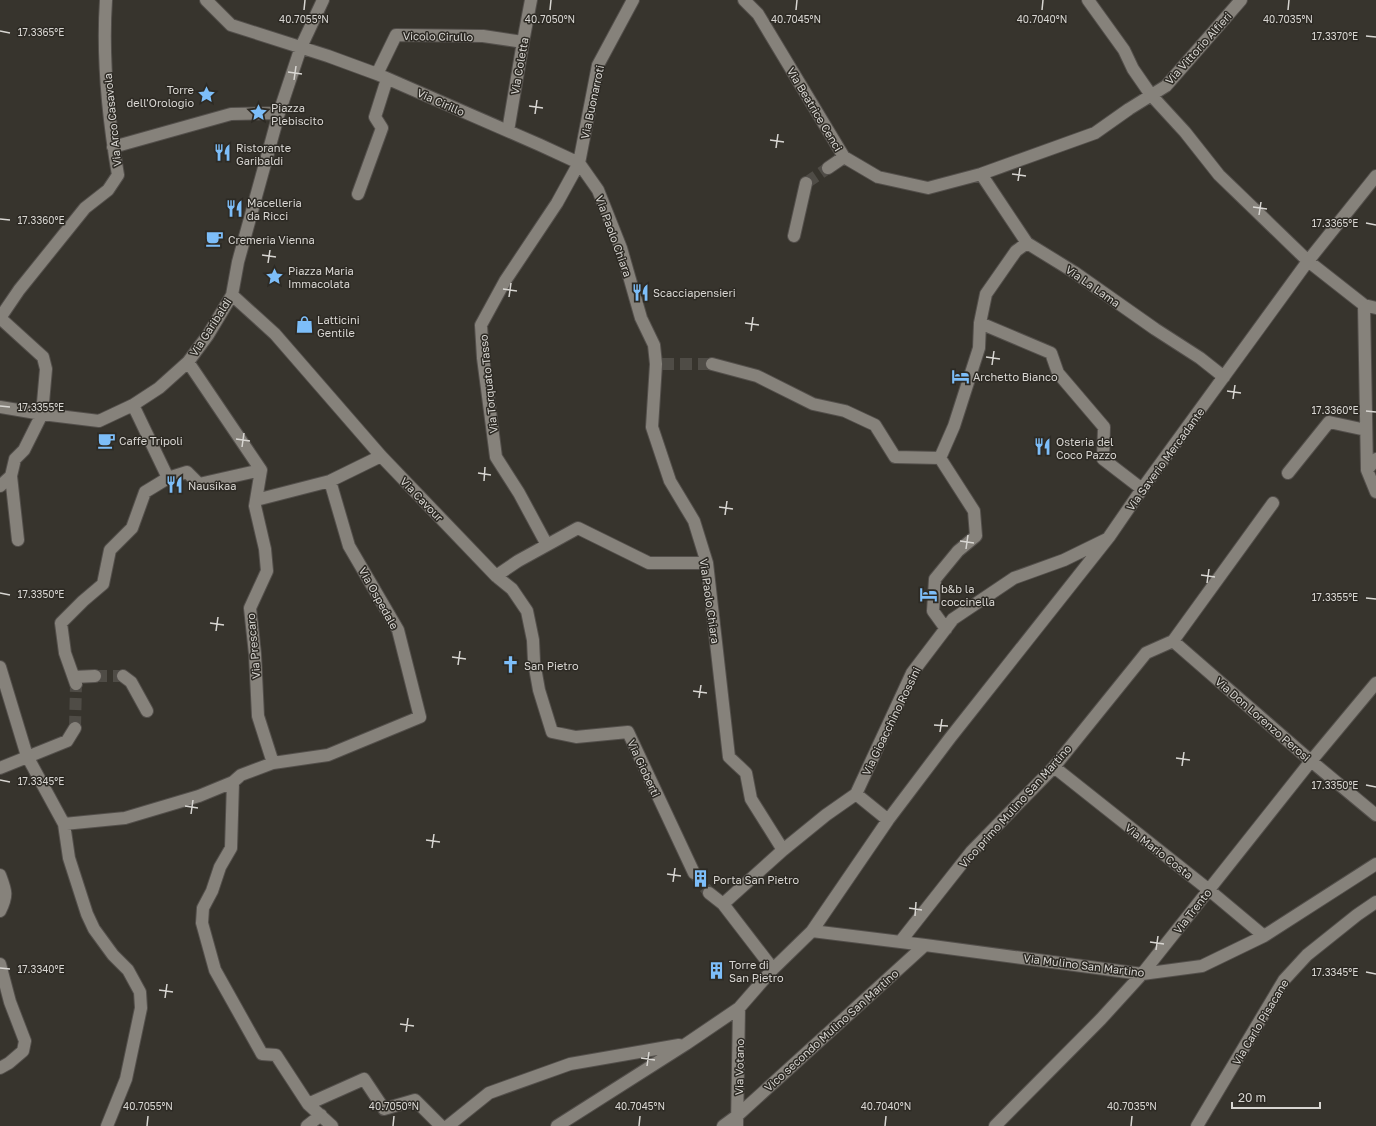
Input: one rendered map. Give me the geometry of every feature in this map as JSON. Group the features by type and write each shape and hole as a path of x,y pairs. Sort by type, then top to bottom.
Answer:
{"street":[{"name":"Via Arco Casavola","path":"0,318 19,290 85,208 108,190 118,175 107,93 105,42 106,0"},
{"path":"206,0 231,25 301,47"},
{"path":"232,295 238,262 279,113 301,47 323,0"},
{"name":"Via Coletta","path":"508,131 531,0"},
{"name":"Via Buonarroti","path":"579,163 598,64 633,0"},
{"name":"Via Beatrice Cenci","path":"744,0 758,14 844,157 878,177 928,188 981,174"},
{"path":"1088,0 1124,50 1133,68 1151,95 1185,132 1219,175 1308,261 1364,305 1376,308"},
{"name":"Via Vittorio Alfieri","path":"981,174 1095,133 1129,109 1166,86 1241,0"},
{"name":"Vicolo Cirullo","path":"382,76 396,35 483,36 523,42"},
{"name":"Via Cirillo","path":"301,47 382,76 579,163"},
{"path":"358,194 382,128 375,117 382,76"},
{"path":"113,146 231,114 279,113"},
{"path":"828,168 844,157"},
{"name":"Via Paolo Chiara","path":"579,163 598,190 621,248 641,318 654,345 659,364 652,427 670,481 694,521 707,563 729,757 746,773 751,799 783,850"},
{"name":"Via Torquato Tasso","path":"547,545 519,493 496,457 483,358 481,325 505,281 557,203 579,163"},
{"name":"Via La Lama","path":"981,174 1027,243 1074,272 1155,329 1200,358 1224,377"},
{"name":"Via Saverio Mercadante","path":"888,820 950,738 1110,537 1142,489 1308,261 1376,176"},
{"path":"794,236 806,183"},
{"path":"940,458 954,426 978,348 980,323 986,294 1016,251 1027,243"},
{"name":"Via Garibaldi","path":"0,407 99,421 133,405 159,388 188,362 208,335 232,295"},
{"name":"Via Cavour","path":"232,295 275,334 381,456 496,576 512,589 527,611 534,640 534,662 539,690 552,732"},
{"path":"1364,305 1367,470 1376,492"},
{"path":"0,318 43,357 46,369 42,414 24,450 15,459 11,476 18,540"},
{"path":"980,323 1051,353 1058,373 1104,427 1103,459 1142,489"},
{"path":"95,676 75,680 65,653 61,623 103,584 110,550 132,528 145,492 168,478 187,472 199,484 261,470 188,362"},
{"path":"712,364 757,376 813,404 845,411 875,425 895,457 940,458"},
{"path":"133,405 168,478"},
{"path":"1288,473 1329,422 1366,430"},
{"path":"256,500 330,482 381,456"},
{"path":"940,458 974,511 976,536 958,551 935,579 933,611 946,629"},
{"path":"1367,470 1376,459"},
{"name":"Via Prescaro","path":"261,470 255,506 265,549 267,571 250,608 256,654 258,716 273,763"},
{"path":"0,486 11,476"},
{"name":"Via Ospedale","path":"273,763 328,755 420,717 398,630 349,546 330,482"},
{"path":"1173,641 1273,503"},
{"path":"496,576 578,528 649,563 707,563"},
{"name":"Via Gioacchino Rossini","path":"856,794 912,673 953,619 1014,578 1064,560 1110,537"},
{"name":"Vico primo Mulino San Martino","path":"900,942 971,852 1054,767 1146,653 1173,641"},
{"name":"Via Don Lorenzo Perosi","path":"1173,641 1311,761 1376,815"},
{"path":"0,667 28,756 64,824 69,858 86,914 94,929 109,950 128,970 140,992 141,1008 126,1079 107,1126"},
{"path":"123,676 131,682 146,711"},
{"name":"Via Trento","path":"995,1126 1101,1019 1142,974 1311,761 1376,683"},
{"path":"0,768 67,741 75,728"},
{"name":"Via Gioberti","path":"552,732 576,738 628,732 694,873"},
{"path":"64,824 125,818 199,796 233,782 241,775 273,763"},
{"name":"Via Mario Costa","path":"1054,767 1209,890 1264,936"},
{"path":"233,782 231,848 220,867 212,892 203,908 202,923 215,970 262,1054 276,1055 308,1104 332,1126"},
{"path":"557,1126 686,1044 739,1008 773,968 812,931 888,820 856,794 826,815 783,850 723,904"},
{"name":"Via Mulino San Martino","path":"812,931 925,944 1142,974 1202,966 1264,936 1376,864"},
{"path":"0,875 6,891 5,902 0,911"},
{"path":"709,893 723,904 773,968"},
{"name":"Via Carlo Pisacane","path":"1197,1126 1284,980 1307,955 1357,915 1376,902"},
{"name":"Vico secondo Mulino San Martino","path":"723,1126 738,1120 925,944"},
{"path":"0,964 10,1002 25,1041 24,1051 0,1068"},
{"name":"Via Votano","path":"738,1120 739,1008"},
{"path":"448,1126 489,1093 570,1064 686,1044"},
{"path":"308,1104 364,1079 384,1109 415,1100 441,1126"},
{"path":"307,1126 320,1115"}],"tunnel":[{"path":"806,183 828,168"},
{"path":"662,364 712,364"},
{"path":"95,676 123,676"},
{"path":"75,728 76,684"},
{"path":"694,873 709,893"}],"place":[{"name":"Torre dell'Orologio","path":"207,95"},
{"name":"Piazza Plebiscito","path":"258,113"},
{"name":"Ristorante Garibaldi","path":"223,153"},
{"name":"Macelleria da Ricci","path":"234,208"},
{"name":"Cremeria Vienna","path":"215,239"},
{"name":"Piazza Maria Immacolata","path":"275,276"},
{"name":"Scacciapensieri","path":"640,292"},
{"name":"Latticini Gentile","path":"304,325"},
{"name":"Archetto Bianco","path":"960,376"},
{"name":"Caffe Tripoli","path":"106,440"},
{"name":"Osteria del Coco Pazzo","path":"1043,447"},
{"name":"Nausikaa","path":"175,485"},
{"name":"b&b la coccinella","path":"928,594"},
{"name":"San Pietro","path":"511,665"},
{"name":"Porta San Pietro","path":"700,879"},
{"name":"Torre di San Pietro","path":"716,970"}]}
